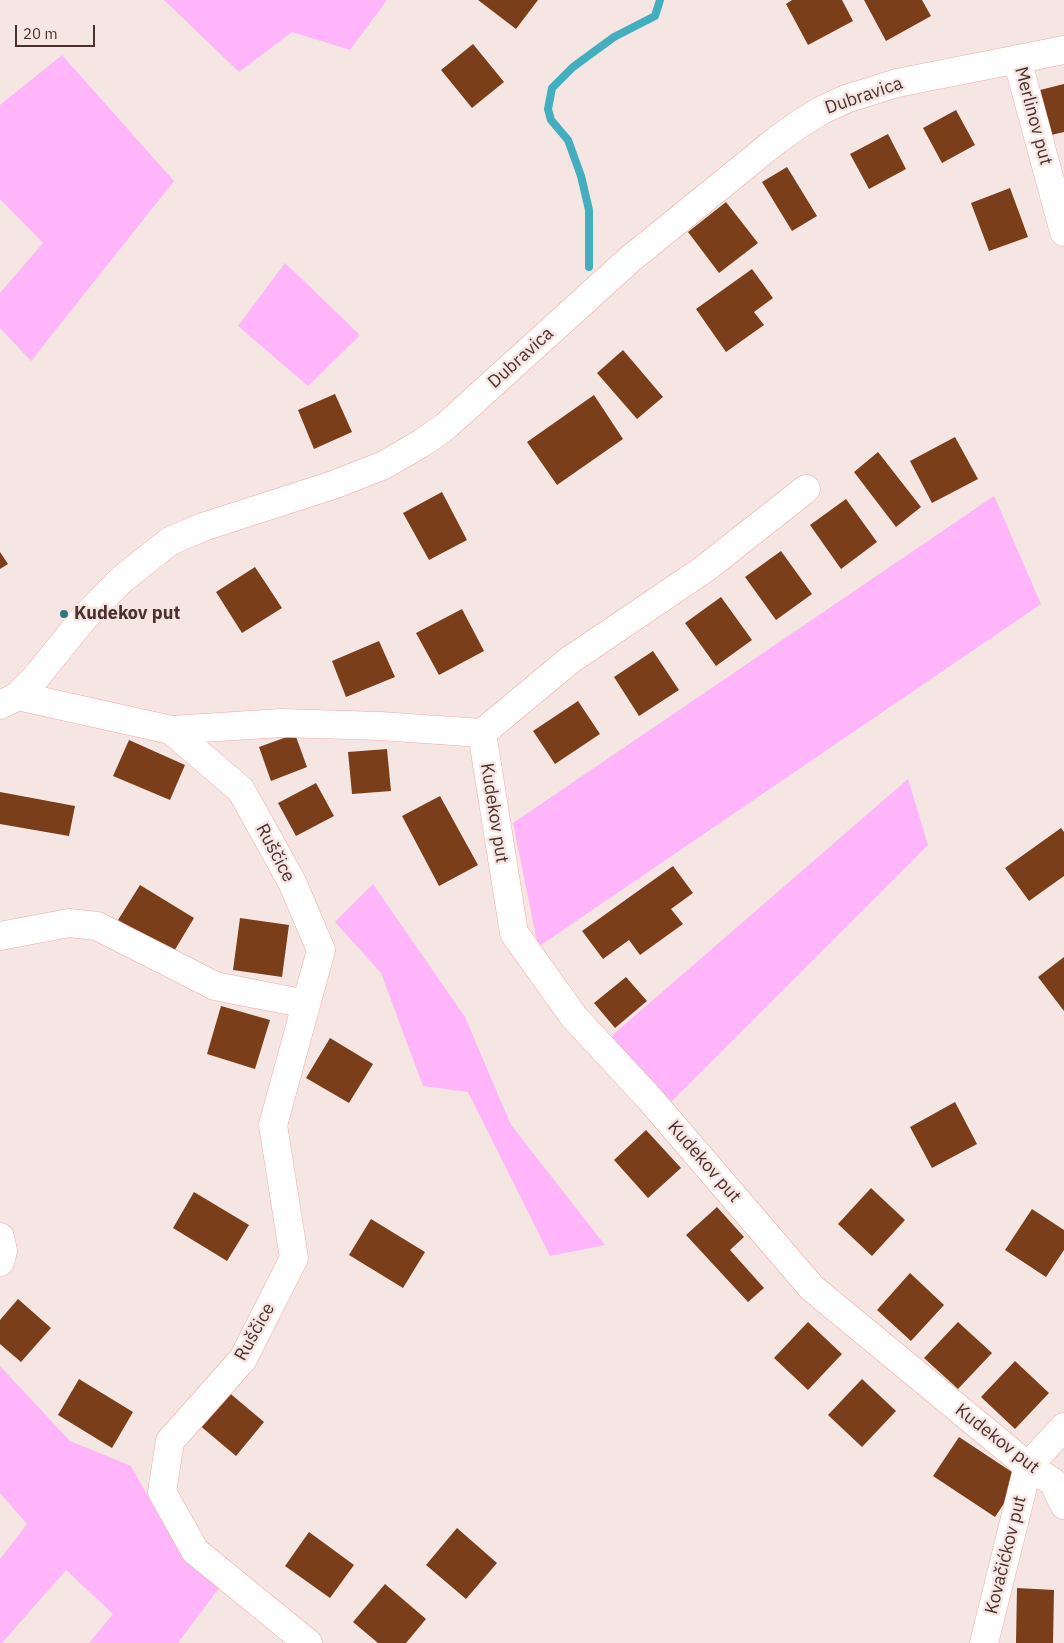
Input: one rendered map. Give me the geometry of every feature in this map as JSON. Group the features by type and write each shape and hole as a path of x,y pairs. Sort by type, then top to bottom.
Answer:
{"street":[{"name":"Dubravica","path":"9,701 37,676 83,620 115,586 144,560 170,541 203,527 336,484 384,465 422,443 446,426 629,260 777,140 822,110 846,99 897,83 1064,50"},
{"name":"Merlinov put","path":"1017,59 1064,232"},
{"path":"9,701 171,730 282,723 380,726 482,733 570,660 703,570 806,489"},
{"name":"Ruščice","path":"171,730 241,790 292,882 321,950 273,1125 294,1258 243,1359 170,1441 162,1492 195,1551 308,1643"},
{"name":"Kudekov put","path":"482,733 514,933 574,1017 650,1099 812,1288 1028,1466 1053,1482 1064,1505"},
{"path":"0,936 69,923 97,926 215,986 306,1004"},
{"path":"0,1237 3,1251 0,1262"},
{"path":"1028,1466 1064,1427"},
{"name":"Kovačićkov put","path":"984,1643 1028,1466"}],"shaded area":[{"path":"164,0 387,0 350,50 292,32 239,72"},
{"path":"62,55 174,181 31,361 0,328 0,293 43,243 0,199 0,105"},
{"path":"285,263 360,335 308,386 238,326"},
{"path":"994,496 1041,604 538,947 513,823"},
{"path":"908,779 928,845 663,1110 601,1045"},
{"path":"373,884 465,1017 511,1125 605,1245 550,1256 468,1092 423,1086 381,973 335,922"},
{"path":"0,1366 70,1441 131,1466 172,1539 222,1584 178,1643 89,1643 113,1614 66,1570 0,1643 0,1559 27,1524 0,1493"}],"building":[{"path":"478,0 538,0 516,29"},
{"path":"792,0 842,0 853,21 808,45 786,4"},
{"path":"864,0 922,0 931,16 886,41"},
{"path":"473,44 504,82 472,108 441,70"},
{"path":"1064,84 1064,132 1051,135 1040,90"},
{"path":"956,110 975,145 942,163 923,128"},
{"path":"888,134 906,169 869,189 850,154"},
{"path":"787,167 817,216 792,231 762,182"},
{"path":"1010,188 1028,237 989,251 971,203"},
{"path":"726,202 758,243 719,273 688,232"},
{"path":"752,269 773,298 754,312 764,325 726,352 696,309"},
{"path":"623,350 663,397 637,419 597,373"},
{"path":"335,394 352,432 314,449 298,410"},
{"path":"594,395 623,439 557,485 527,442"},
{"path":"955,437 978,479 932,503 910,461"},
{"path":"878,452 921,507 896,527 854,472"},
{"path":"442,492 467,540 429,560 403,513"},
{"path":"846,499 877,542 841,569 810,525"},
{"path":"781,551 812,594 776,620 745,577"},
{"path":"0,552 8,564 0,569"},
{"path":"255,567 282,608 242,633 216,592"},
{"path":"721,597 752,640 716,666 685,623"},
{"path":"462,609 484,651 439,675 416,633"},
{"path":"379,641 395,677 346,697 332,661"},
{"path":"653,651 679,690 639,716 614,677"},
{"path":"578,701 600,734 555,764 533,731"},
{"path":"295,734 307,767 271,781 259,747"},
{"path":"129,740 185,765 170,800 113,776"},
{"path":"387,749 391,791 352,794 348,752"},
{"path":"316,783 334,816 296,836 278,803"},
{"path":"0,792 75,806 69,836 0,824"},
{"path":"440,796 478,865 439,886 402,816"},
{"path":"1061,828 1064,832 1064,876 1029,901 1005,868"},
{"path":"673,866 693,893 671,909 683,924 640,955 629,940 603,959 582,931"},
{"path":"140,885 194,918 173,953 118,920"},
{"path":"240,918 289,925 282,977 233,970"},
{"path":"1064,957 1064,1011 1038,977"},
{"path":"626,977 647,1001 615,1028 594,1003"},
{"path":"221,1006 270,1020 255,1069 207,1054"},
{"path":"330,1038 373,1064 349,1103 306,1078"},
{"path":"955,1102 977,1144 932,1168 910,1127"},
{"path":"646,1130 681,1168 648,1198 614,1160"},
{"path":"871,1188 905,1220 872,1256 838,1224"},
{"path":"194,1192 249,1225 227,1261 173,1228"},
{"path":"717,1207 744,1237 730,1250 764,1288 748,1302 686,1235"},
{"path":"1032,1209 1064,1230 1064,1250 1046,1277 1005,1250"},
{"path":"371,1219 425,1252 403,1288 349,1255"},
{"path":"910,1273 944,1305 911,1341 877,1310"},
{"path":"18,1299 51,1328 21,1362 0,1344 0,1320"},
{"path":"808,1322 842,1354 808,1390 774,1358"},
{"path":"958,1322 992,1353 958,1389 924,1358"},
{"path":"1015,1361 1049,1393 1015,1429 981,1397"},
{"path":"79,1379 133,1412 112,1448 58,1415"},
{"path":"862,1379 896,1411 862,1447 828,1415"},
{"path":"226,1390 264,1422 236,1456 198,1424"},
{"path":"959,1437 1021,1478 995,1517 933,1476"},
{"path":"457,1528 497,1563 466,1599 426,1565"},
{"path":"309,1532 354,1565 330,1598 285,1566"},
{"path":"385,1584 426,1619 406,1643 378,1643 353,1622"},
{"path":"1017,1588 1054,1590 1053,1643 1016,1643"}],"waterway":[{"name":"Dubravica","path":"589,267 589,210 581,176 568,140 551,120 548,109 552,88 573,67 614,37 655,16 660,0"}],"place":[{"name":"Kudekov put","path":"64,614"}]}
